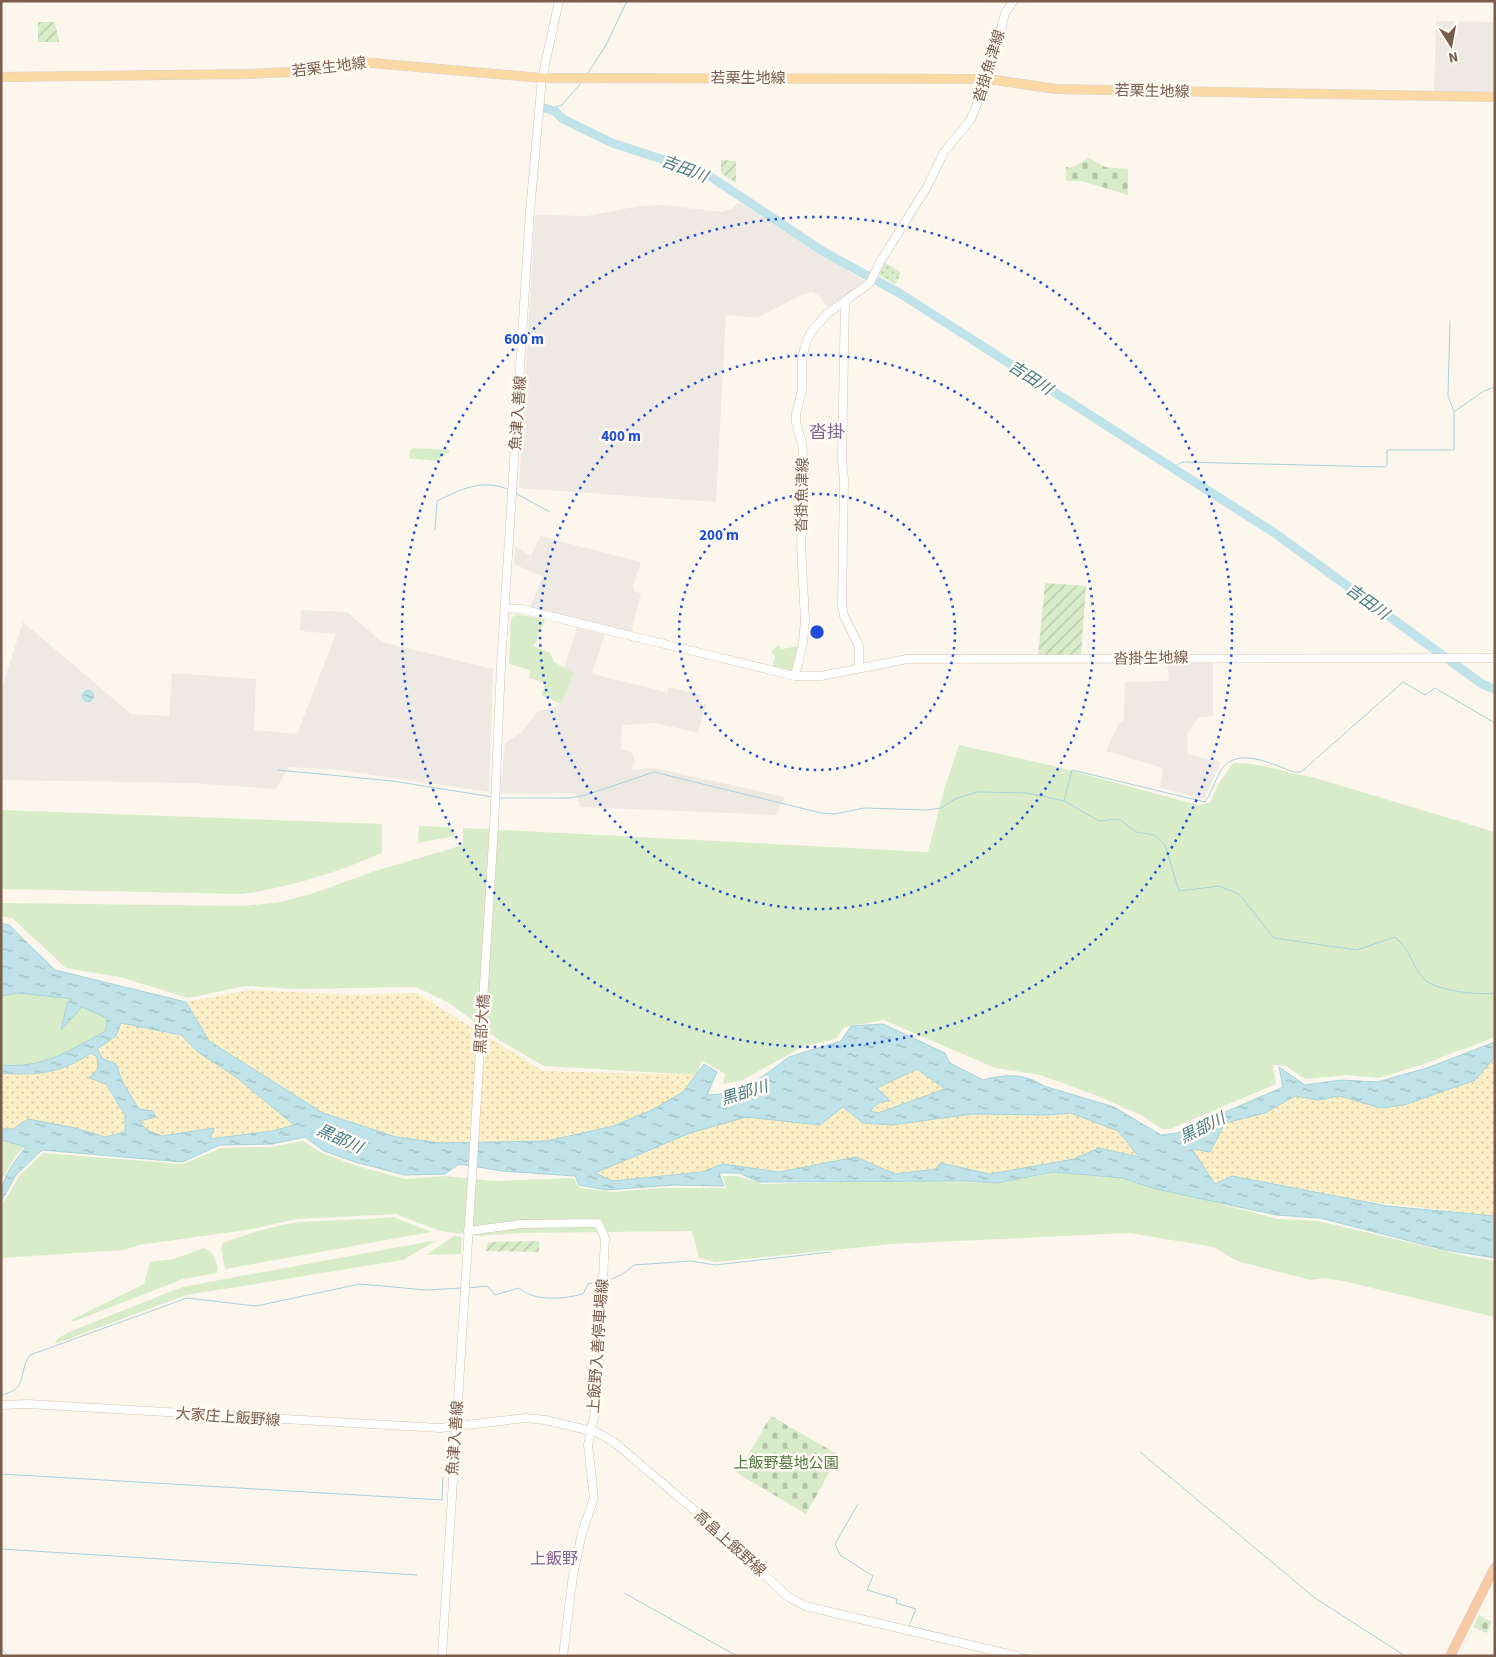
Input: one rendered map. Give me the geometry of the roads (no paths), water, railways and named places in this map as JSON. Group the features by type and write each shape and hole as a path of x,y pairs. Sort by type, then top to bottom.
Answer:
{"highway":[{"path":"1450,1656 1495,1567"}],"main road":[{"name":"魚津入善線","path":"494,826 505,608 530,211 542,78 559,1"},
{"name":"沓掛魚津線","path":"795,676 803,643 805,620 801,545 805,474 802,443 796,423 796,414 802,390 802,358 806,343 820,321 872,279 880,262 927,187 944,152 971,119 988,79 1005,13 1012,1"},
{"name":"若栗生地線","path":"1,77 302,72 361,62 542,78 988,79 1056,89 1495,97"},
{"path":"845,301 842,605 844,616 859,646 859,668"},
{"path":"505,608 521,608 795,676"},
{"name":"沓掛生地線","path":"795,676 809,677 907,659 1495,658"},
{"name":"黒部大橋","path":"470,1221 494,826"},
{"name":"魚津入善線","path":"442,1656 470,1221"},
{"name":"上飯野入善停車場線","path":"468,1230 521,1224 598,1223 605,1238 597,1402 588,1445 594,1498 578,1549 563,1656"},
{"name":"大家庄上飯野線","path":"1,1404 28,1404 384,1427 456,1427"},
{"name":"高畠上飯野線","path":"456,1427 526,1418 545,1420 590,1430 614,1442 713,1526 788,1596 797,1602 805,1606 1017,1656"}],"water":[{"path":"88,690 94,696 88,702 82,696"},
{"name":"黒部川","path":"1,923 9,925 55,970 186,1002 209,1041 323,1113 396,1137 441,1143 547,1141 613,1126 652,1110 683,1092 704,1064 717,1072 707,1095 723,1094 755,1082 789,1057 841,1041 851,1026 883,1024 945,1053 950,1063 983,1080 1007,1076 1029,1079 1044,1086 1114,1107 1161,1135 1177,1133 1283,1087 1279,1067 1305,1085 1341,1080 1377,1082 1427,1068 1495,1042 1495,1057 1475,1080 1404,1105 1381,1108 1339,1096 1319,1100 1295,1096 1265,1113 1225,1123 1210,1152 1192,1149 1215,1184 1232,1176 1387,1206 1495,1216 1495,1258 1445,1250 1320,1218 1276,1215 1156,1189 1122,1178 1053,1172 997,1183 965,1181 759,1182 739,1173 719,1173 724,1186 674,1185 606,1190 579,1185 575,1176 502,1171 459,1164 445,1174 405,1175 355,1162 324,1151 305,1137 272,1144 220,1145 182,1162 42,1150 16,1175 1,1202 1,1193 8,1172 26,1147 1,1140 1,1129 13,1129 28,1119 75,1128 105,1137 125,1132 125,1115 106,1084 89,1078 98,1069 97,1057 91,1053 70,1065 48,1072 25,1074 1,1073 1,1065 30,1064 44,1061 80,1045 106,1031 107,1018 82,1007 61,1030 67,1003 72,999 19,993 1,996","holes":["121,1023 181,1035 198,1052 236,1077 294,1125 272,1131 210,1139 214,1128 162,1136 147,1130 139,1121 156,1117 153,1111 139,1109 122,1081 116,1064 103,1059 97,1049 116,1036","917,1069 945,1089 878,1113 870,1111 880,1102 890,1101 877,1088","843,1107 863,1123 892,1125 972,1114 1049,1115 1071,1113 1118,1131 1139,1157 1099,1148 1074,1159 990,1174 940,1163 936,1169 895,1174 856,1157 779,1172 723,1164 702,1172 613,1181 595,1173 690,1133 746,1117 820,1125"]}],"waterway":[{"path":"588,73 606,45 627,1"},
{"path":"548,109 562,105 581,83"},
{"name":"吉田川","path":"544,108 555,111 563,119 612,143 705,173 824,252 901,294 1276,534 1482,684 1495,689"},
{"path":"1172,468 1182,462 1385,467 1387,465 1387,450 1454,450 1454,411 1448,396 1450,321"},
{"path":"1455,411 1484,391 1495,387"},
{"path":"435,530 437,501 472,486 490,485 510,490"},
{"path":"515,493 550,512"},
{"path":"1064,801 1072,770 1205,802 1221,770 1228,763 1237,759 1256,759 1294,772 1301,772 1403,682 1425,695 1435,688 1495,723"},
{"path":"278,770 392,781 493,797"},
{"path":"500,798 570,798 586,795 654,772 821,813 835,814 864,808 927,810 941,808 955,799 977,792 1028,793 1064,801 1099,821 1119,819 1136,832 1154,835 1165,845 1179,891 1219,886 1239,894 1274,938 1357,950 1395,937 1404,947 1420,974 1429,983 1458,991 1479,994 1495,993"},
{"path":"607,1281 621,1275 634,1265 691,1261 715,1265 831,1252"},
{"path":"468,1288 487,1286 495,1295 519,1288 533,1296 558,1298 583,1294 588,1284 601,1281"},
{"path":"1,1395 16,1389 22,1380 24,1368 30,1355 187,1298 256,1306 360,1284 426,1290 461,1288"},
{"path":"1140,1452 1315,1598 1405,1656"},
{"path":"1,1474 442,1500 443,1477"},
{"path":"858,1504 835,1544 840,1555 873,1576 867,1590 897,1599 896,1603 916,1609 909,1626 995,1647"},
{"path":"1,1549 417,1575"},
{"path":"624,1593 737,1656"},
{"path":"1,1648 8,1656"},
{"path":"1018,1653 1030,1656"}],"district":[{"name":"沓掛","path":"827,432"},
{"name":"上飯野","path":"554,1558"}],"park label":[{"name":"上飯野墓地公園","path":"786,1463"}]}
